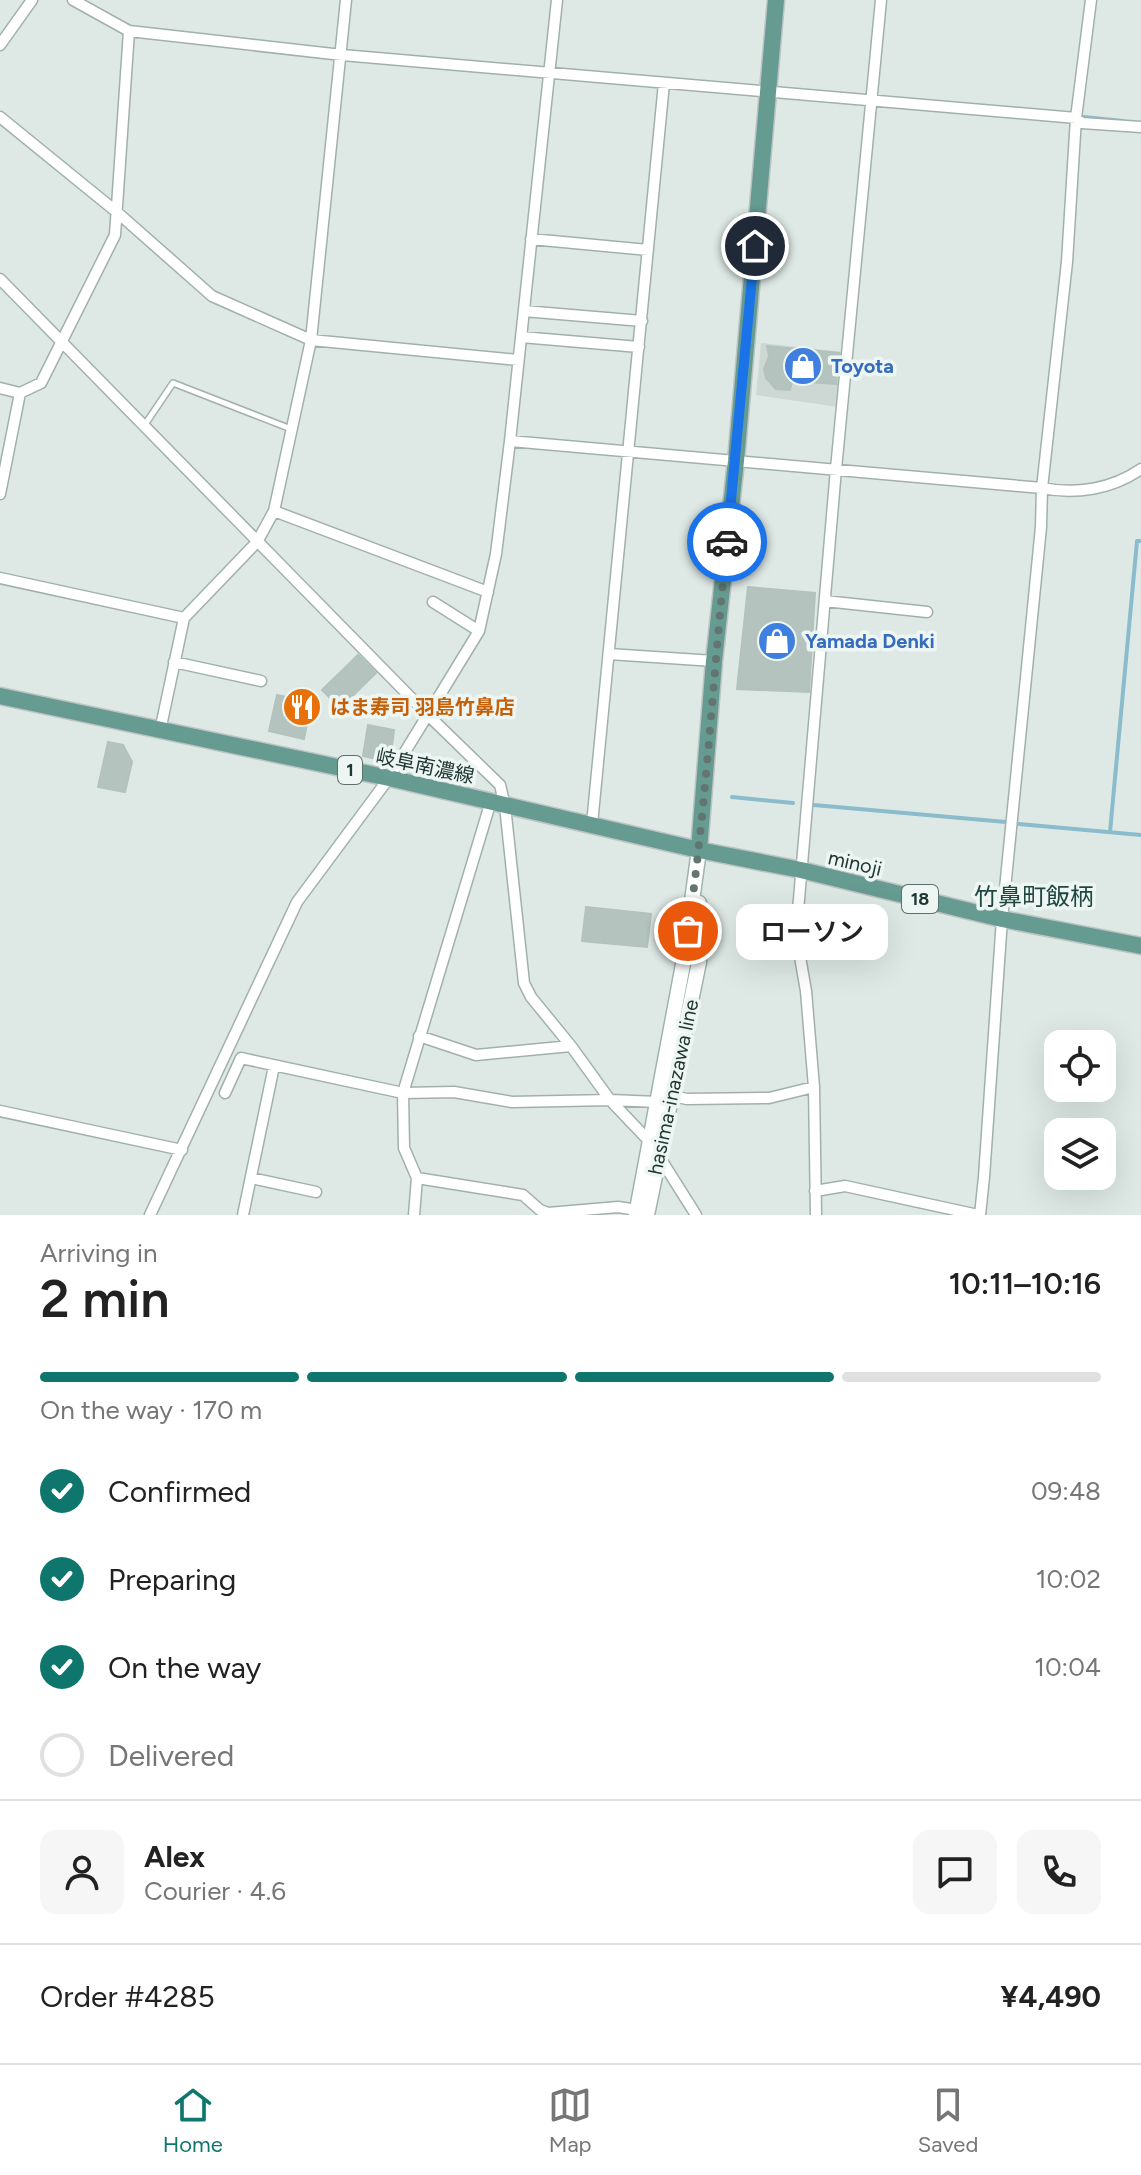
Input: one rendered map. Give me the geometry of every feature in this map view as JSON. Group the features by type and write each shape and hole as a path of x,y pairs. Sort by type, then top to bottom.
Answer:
{"main road":[{"path":"699,850 776,0"},
{"name":"岐阜南濃線","path":"0,696 389,778 699,850"},
{"name":"minoji","path":"699,850 801,870 1002,919 1141,946"},
{"name":"hasima-inazawa line","path":"640,1213 659,1157 699,850"},
{"name":"hasima-inazawa line","path":"640,1213 650,1142 665,1099"}],"street":[{"path":"0,45 32,0"},
{"path":"73,0 129,31 342,55 1076,118 1082,123 1141,127"},
{"path":"160,731 184,618 257,542 274,511 311,340 346,0"},
{"path":"150,1215 297,902 389,778 479,631 496,554 510,441 557,0"},
{"path":"816,1215 814,1087 806,991 796,934 881,0"},
{"path":"815,1191 845,1186 979,1215 1002,919 1042,488 1067,262 1076,118 1091,0"},
{"path":"0,388 20,393 41,383 115,235 129,31"},
{"path":"592,824 664,83"},
{"path":"0,117 118,213 212,296 311,340 518,360"},
{"path":"531,239 648,250"},
{"path":"0,279 500,785 498,804 419,1036 403,1093 404,1148 417,1178 414,1215"},
{"path":"524,311 642,321"},
{"path":"521,337 639,347"},
{"path":"0,494 20,393"},
{"path":"510,441 1042,488 1058,492 1094,490 1141,469"},
{"path":"274,511 488,592"},
{"path":"0,578 184,618"},
{"path":"825,601 927,612"},
{"path":"433,602 479,631"},
{"path":"609,654 714,661"},
{"path":"174,662 261,681"},
{"path":"498,804 524,983 531,997 610,1100 650,1142 696,1215"},
{"path":"419,1036 476,1055 571,1046"},
{"path":"225,1093 241,1058 403,1093 454,1092 512,1102 769,1098 814,1087"},
{"path":"243,1215 274,1066"},
{"path":"0,1111 182,1150"},
{"path":"251,1178 316,1192"},
{"path":"417,1178 523,1195 548,1213 618,1207 640,1213"}],"lane":[{"path":"144,426 173,383 292,429"}],"shaded area":[{"path":"761,343 845,352 838,407 756,395"}],"building":[{"name":"Toyota","path":"767,346 839,353 836,384 792,381 790,390 776,389 766,378 764,369 769,356"},
{"name":"Yamada Denki","path":"748,587 815,593 809,692 737,689"},
{"path":"358,655 376,673 340,708 322,690"},
{"path":"277,695 311,702 304,739 269,731"},
{"path":"368,725 394,730 390,762 363,756"},
{"path":"108,742 123,745 132,762 125,792 98,787"},
{"path":"586,907 651,914 647,947 582,941"}],"waterway":[{"path":"1084,117 1123,121"},
{"path":"1110,832 1137,541 1141,541"},
{"path":"732,797 793,803"},
{"path":"814,805 1006,822"},
{"path":"1019,824 1141,835"}],"way so far":[{"path":"688,931 699,850 727,542"}],"place":[{"name":"Toyota","path":"803,366"},
{"name":"Yamada Denki","path":"777,641"},
{"name":"はま寿司 羽島竹鼻店","path":"302,707"},
{"name":"ローソン","path":"688,931"}],"district":[{"name":"竹鼻町飯柄","path":"1034,896"}],"route":[{"path":"727,542 755,246"}]}
